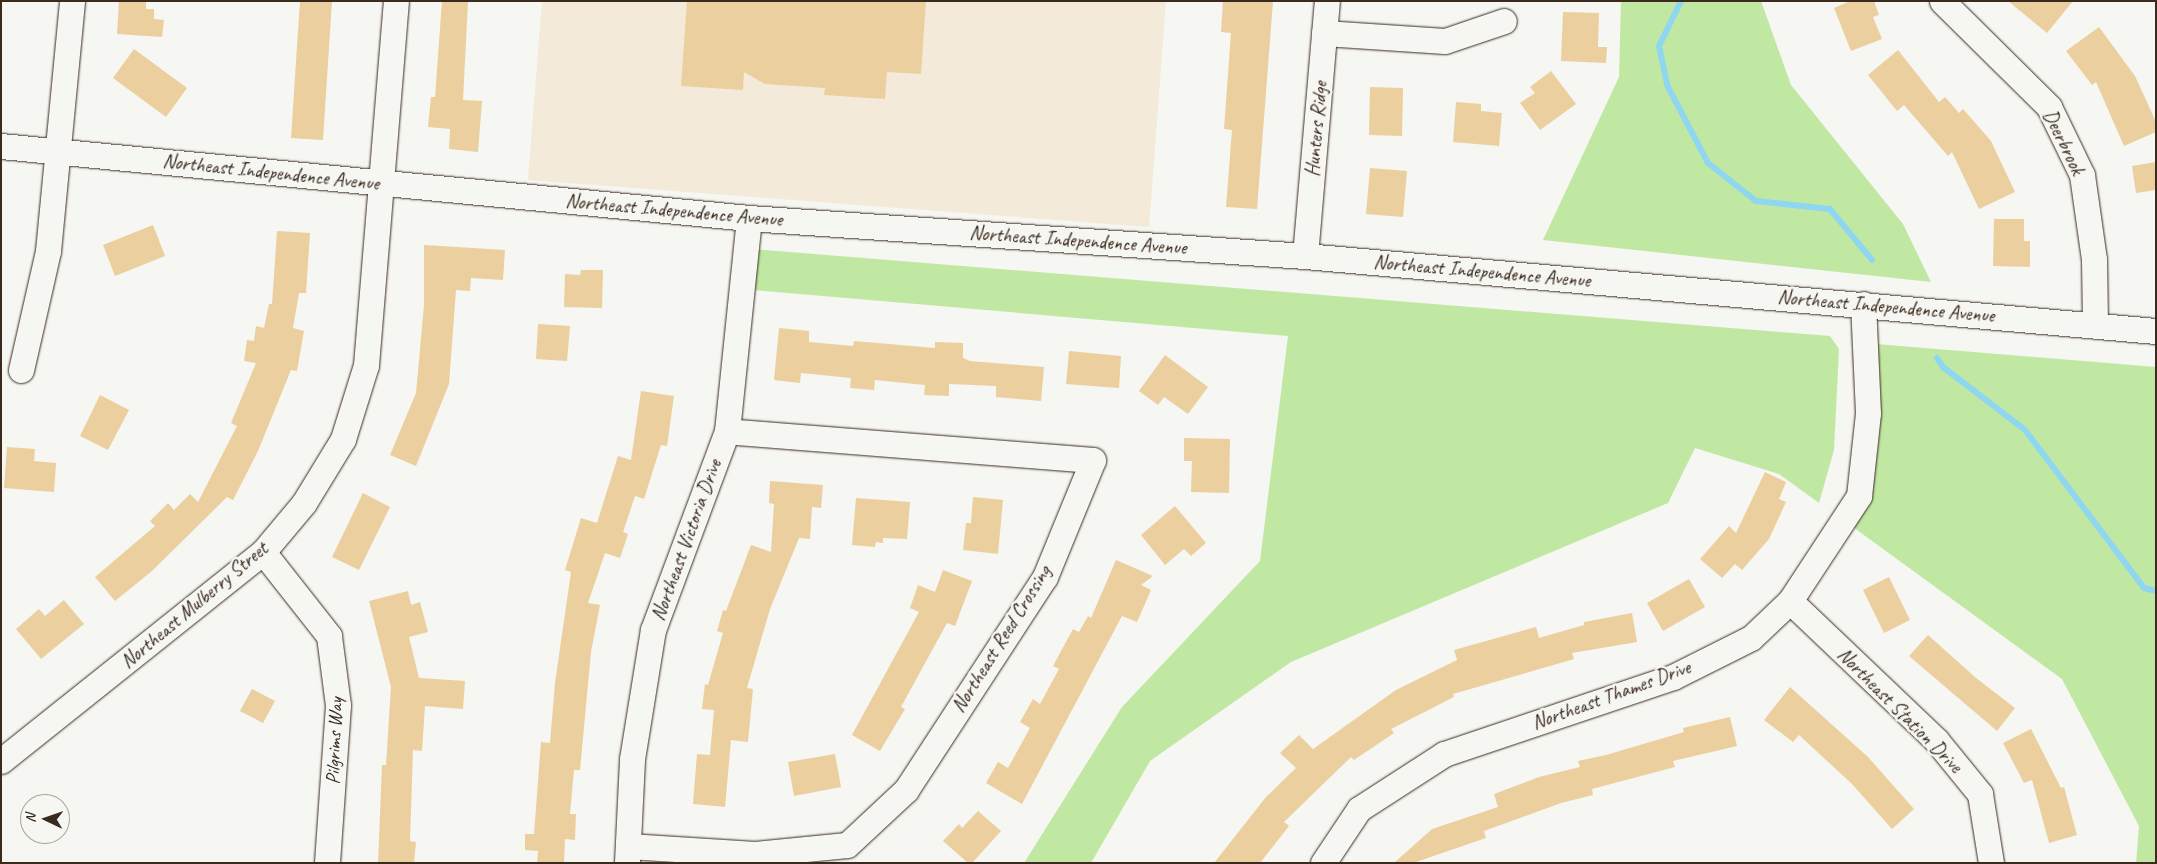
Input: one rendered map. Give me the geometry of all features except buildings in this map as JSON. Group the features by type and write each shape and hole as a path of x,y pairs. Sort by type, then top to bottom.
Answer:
{"street":[{"path":"21,370 48,251 60,151 72,1"},
{"name":"Northeast Mulberry Street","path":"1,761 263,552 304,503 343,439 366,365 396,1"},
{"name":"Hunters Ridge","path":"1305,256 1327,1"},
{"name":"Deerbrook","path":"1942,1 2049,107 2082,174 2094,259 2095,325"},
{"path":"1324,33 1445,41 1504,21"},
{"name":"Northeast Independence Avenue","path":"1,146 749,218 1305,256 2156,331"},
{"name":"Northeast Victoria Drive","path":"628,854 632,759 653,630 727,431 749,218"},
{"name":"Northeast Thames Drive","path":"1323,863 1360,809 1444,754 1673,677 1751,638 1790,601 1859,496 1868,413 1863,304"},
{"name":"Northeast Reed Crossing","path":"628,854 755,854 847,845 906,790 1045,577 1093,460 727,431"},
{"name":"Pilgrims Way","path":"263,552 329,636 338,705 327,863"},
{"name":"Northeast Station Drive","path":"1790,601 1936,740 1980,794 1991,863"}],"shaded area":[{"path":"542,1 1166,1 1149,227 528,180"}],"green space":[{"path":"1621,1 1761,1 1791,85 1903,224 1931,282 1543,240 1619,77"},
{"path":"752,249 1830,336 1839,349 1834,450 1819,503 1779,474 1695,448 1668,503 1291,662 1150,761 1091,863 1024,863 1122,707 1260,561 1288,336 741,289"},
{"path":"1876,344 2156,367 2156,863 2136,863 2139,826 2062,679 1846,522"}],"waterway":[{"path":"1681,1 1659,46 1667,85 1708,163 1756,201 1830,209 1872,260"},
{"path":"1937,358 1943,367 2025,430 2144,588 2156,591"}]}
